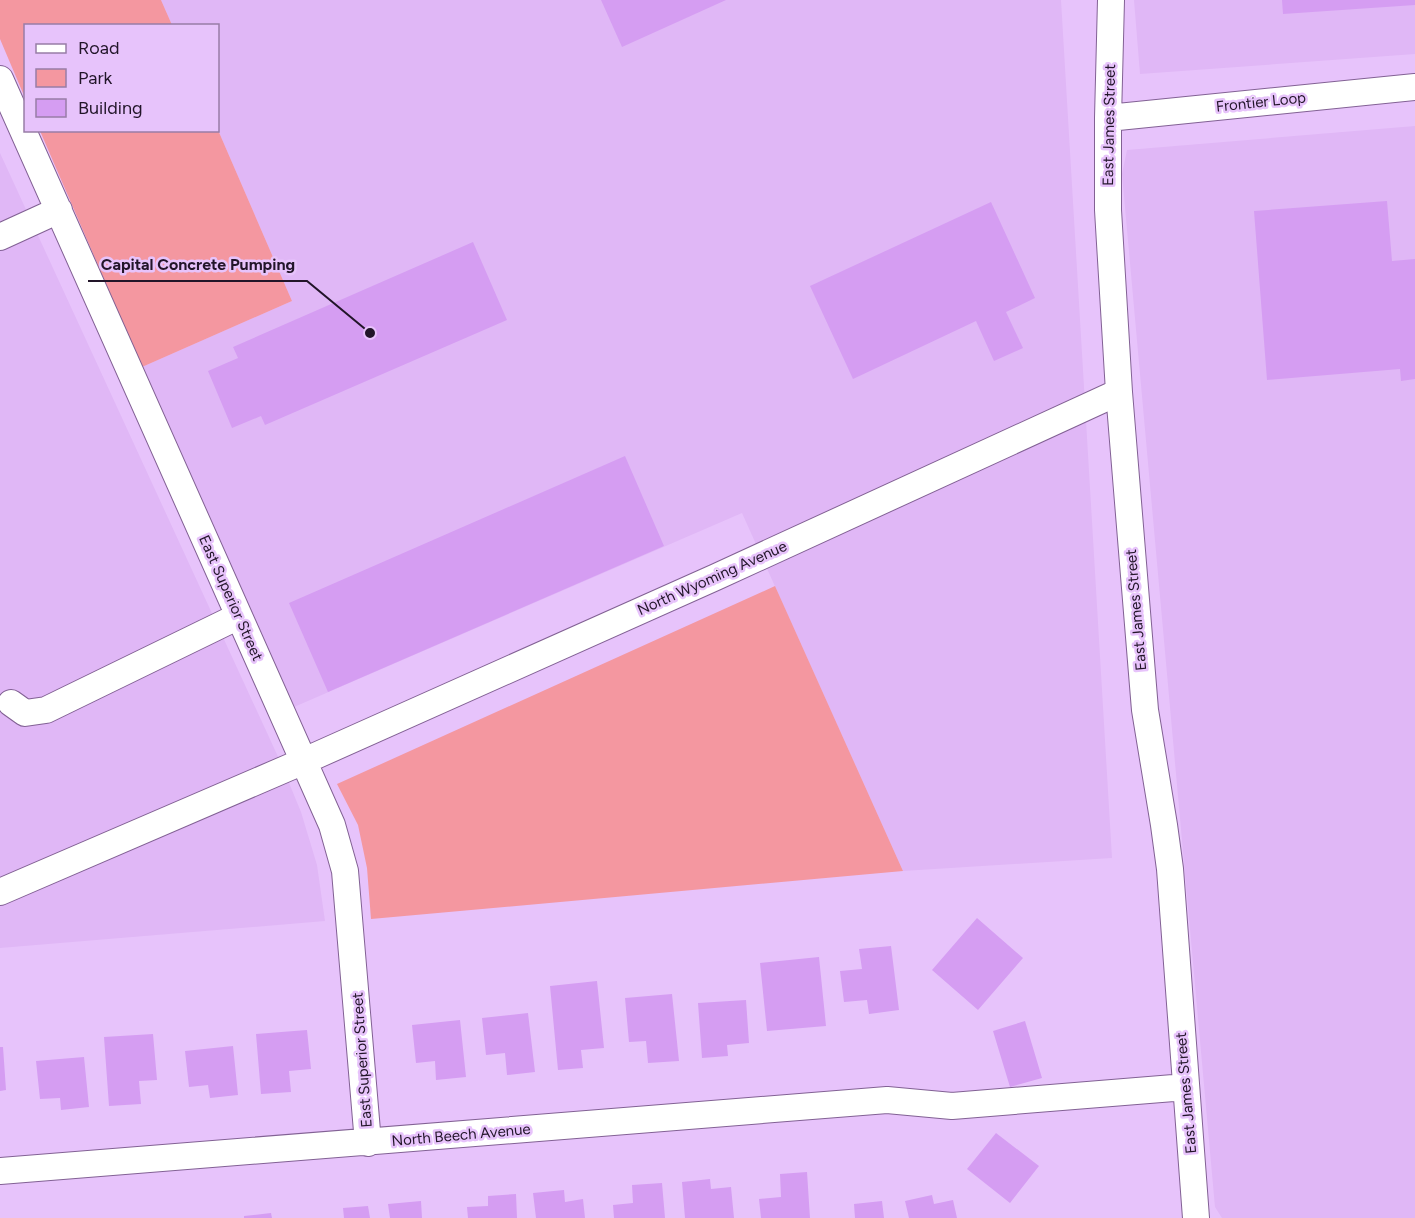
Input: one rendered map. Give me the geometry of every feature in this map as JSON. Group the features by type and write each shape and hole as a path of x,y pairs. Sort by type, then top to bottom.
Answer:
{"street":[{"name":"East James Street","path":"1111,0 1107,118 1108,210 1119,392 1138,645 1145,710 1170,869 1196,1218"},
{"name":"East Superior Street","path":"0,79 332,825 345,872 368,1143"},
{"name":"Frontier Loop","path":"1107,118 1415,87"},
{"path":"0,237 59,210"},
{"name":"North Wyoming Avenue","path":"0,892 304,761 716,577 1119,392"},
{"path":"11,703 25,713 46,710 239,616"},
{"name":"North Beech Avenue","path":"0,1171 886,1100 952,1106 1186,1087"}],"shaded area":[{"path":"161,0 1061,0 1112,858 903,871 742,513 294,707 142,367 292,301 219,132 219,24 172,24"},
{"path":"1134,0 1415,0 1415,54 1140,74"},
{"path":"1415,126 1415,1218 1222,1218 1215,1207 1122,174 1127,150"},
{"path":"0,153 280,761 301,812 317,865 325,921 0,948"}],"green space":[{"path":"0,0 161,0 172,24 24,24 24,96 0,39"},
{"path":"40,132 219,132 292,301 142,367"},
{"path":"775,586 903,871 371,919 367,868 358,825 337,784"}],"building":[{"path":"601,0 726,0 622,47"},
{"path":"1282,0 1415,0 1415,5 1283,14"},
{"path":"1387,201 1392,261 1415,259 1415,379 1401,381 1400,369 1267,380 1254,211"},
{"path":"991,202 1035,298 1006,312 1023,348 994,361 976,321 853,379 810,286"},
{"path":"473,242 507,320 265,425 261,416 232,428 208,371 238,358 233,347"},
{"path":"625,456 664,546 328,692 289,603"},
{"path":"977,918 1023,958 978,1010 932,970"},
{"path":"891,946 899,1010 869,1014 867,1000 844,1002 840,971 862,969 859,949"},
{"path":"819,957 826,1026 767,1031 760,963"},
{"path":"597,981 604,1048 581,1050 583,1068 558,1070 550,986"},
{"path":"672,994 679,1061 648,1063 646,1041 629,1042 625,998"},
{"path":"746,1000 749,1043 727,1045 728,1056 702,1058 698,1003"},
{"path":"528,1013 535,1072 507,1075 505,1053 486,1055 482,1018"},
{"path":"460,1020 466,1077 436,1080 435,1061 416,1063 412,1025"},
{"path":"1025,1021 1042,1078 1010,1087 993,1031"},
{"path":"307,1030 311,1069 289,1071 291,1092 261,1094 256,1034"},
{"path":"153,1034 157,1080 139,1081 141,1104 109,1106 104,1037"},
{"path":"233,1046 238,1095 210,1098 208,1085 189,1087 185,1051"},
{"path":"0,1047 3,1047 6,1090 0,1091"},
{"path":"84,1057 89,1107 61,1110 60,1098 40,1099 36,1061"},
{"path":"996,1133 1039,1166 1010,1203 967,1169"},
{"path":"807,1172 810,1218 761,1218 759,1199 781,1197 780,1174"},
{"path":"710,1179 711,1189 731,1187 734,1218 685,1218 682,1182"},
{"path":"662,1183 665,1218 614,1218 613,1205 633,1203 632,1185"},
{"path":"564,1190 565,1202 583,1199 585,1218 536,1218 533,1193"},
{"path":"516,1194 517,1218 468,1218 467,1207 488,1206 488,1196"},
{"path":"932,1195 934,1204 953,1200 957,1218 909,1218 905,1201"},
{"path":"421,1201 422,1218 390,1218 388,1204"},
{"path":"882,1201 884,1218 855,1218 854,1204"},
{"path":"368,1206 370,1218 344,1218 343,1208"},
{"path":"271,1213 272,1218 244,1218 244,1216"}],"place":[{"name":"Capital Concrete Pumping","path":"370,333"}]}
